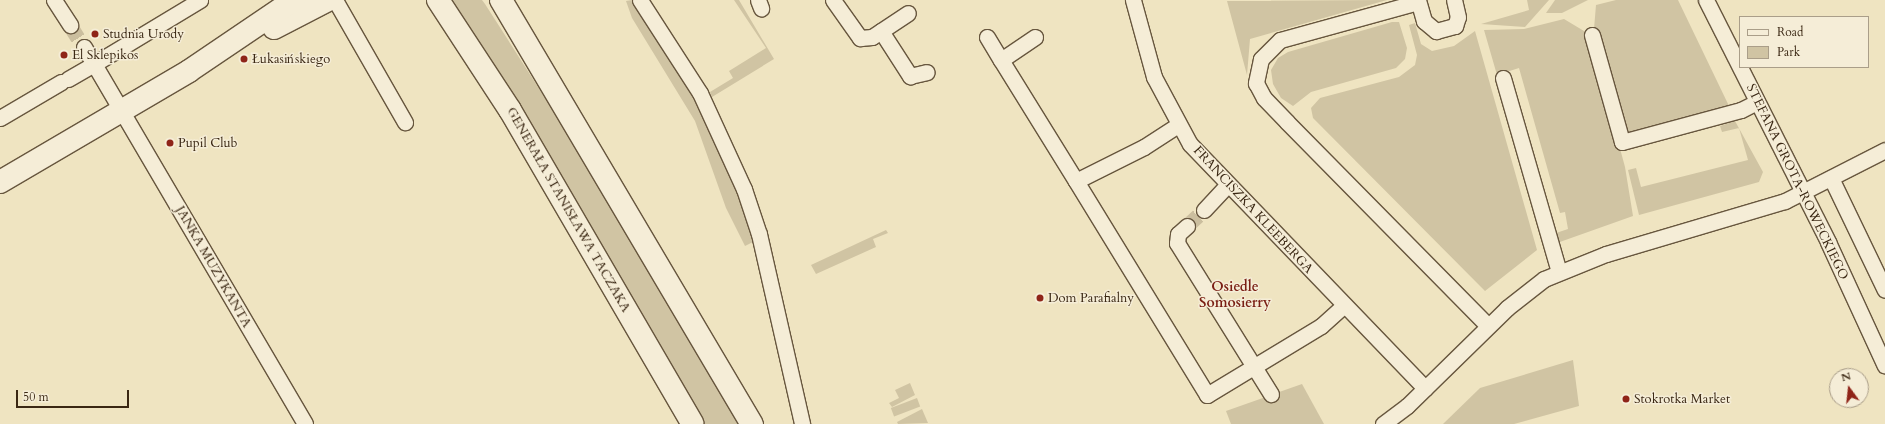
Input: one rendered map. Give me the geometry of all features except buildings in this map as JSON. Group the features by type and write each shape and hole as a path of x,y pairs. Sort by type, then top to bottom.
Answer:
{"main road":[{"path":"189,71 294,0"},
{"path":"0,182 189,71 328,0"},
{"name":"GENERAŁA STANISŁAWA TACZAKA","path":"438,0 506,104 693,424"},
{"path":"501,0 752,424"}],"street":[{"path":"54,0 70,25"},
{"path":"0,118 94,64 200,0"},
{"path":"335,0 405,122"},
{"path":"640,0 700,93 744,189 761,241 802,424"},
{"path":"833,0 856,36 866,39 908,13"},
{"name":"FRANCISZKA KLEEBERGA","path":"1133,0 1154,77 1178,125 1226,186 1425,388"},
{"path":"1454,0 1458,22 1443,31 1427,26 1418,1 1280,40 1261,59 1256,83 1264,98 1488,326"},
{"name":"STEFANA GROTA-ROWECKIEGO","path":"1706,0 1739,66"},
{"path":"881,31 910,76 927,72"},
{"path":"1592,35 1622,142 1741,110 1757,102"},
{"path":"987,37 1207,395 1321,326 1344,305"},
{"path":"1001,60 1035,38"},
{"name":"JANKA MUZYKANTA","path":"84,47 305,424"},
{"name":"STEFANA GROTA-ROWECKIEGO","path":"1740,68 1803,193 1885,366"},
{"path":"1503,78 1559,272"},
{"path":"1076,181 1144,147 1178,125"},
{"path":"1383,424 1425,388 1488,326 1533,286 1559,272 1803,193 1885,150"},
{"path":"1831,178 1885,290"},
{"path":"1204,210 1226,186"},
{"path":"1187,226 1178,234 1178,243 1271,394"}],"green space":[{"path":"451,0 482,0 485,4 609,198 740,424 704,424 503,80"},
{"path":"632,0 670,56 702,113 741,197 753,242 745,246 726,208 695,121 632,18 626,1"},
{"path":"734,0 739,0 774,59 712,97 710,92 733,78 729,71 766,48"},
{"path":"1387,0 1250,39 1247,75 1227,1"},
{"path":"1527,0 1549,0 1525,27 1481,24 1529,10"},
{"path":"1555,0 1588,0 1562,13 1546,13"},
{"path":"1616,0 1678,0 1729,106 1622,134 1594,29 1596,5"},
{"path":"1564,19 1589,34 1625,167 1633,216 1557,243 1553,234 1568,229 1565,212 1560,213 1519,68 1497,75 1484,30 1524,29"},
{"path":"1392,22 1399,22 1407,48 1405,59 1396,68 1311,92 1293,106 1281,98 1273,84 1271,70 1278,58 1288,52"},
{"path":"1415,23 1421,44 1432,51 1454,46 1475,31 1537,250 1485,291 1313,118 1311,108 1320,98 1399,77 1415,65 1417,55 1409,25"},
{"path":"1735,121 1739,128 1722,132 1720,126"},
{"path":"1739,129 1763,172 1759,182 1639,215 1628,170 1636,168 1641,187 1748,160"},
{"path":"886,230 888,233 873,239 876,247 816,274 811,265"},
{"path":"1573,360 1579,406 1514,424 1443,424 1480,388"},
{"path":"910,383 915,395 892,407 889,403 899,398 895,390"},
{"path":"1302,384 1324,424 1231,424 1226,411"},
{"path":"917,398 920,406 894,416 891,408"},
{"path":"922,409 928,423 898,424 897,422"}],"tunnel":[{"path":"70,25 84,47"},
{"path":"1187,226 1204,210"}],"place":[{"name":"Studnia Urody","path":"95,34"},
{"name":"El Sklepikos","path":"64,55"},
{"name":"Łukasińskiego","path":"244,59"},
{"name":"Pupil Club","path":"170,143"},
{"name":"Dom Parafialny","path":"1040,298"},
{"name":"Stokrotka Market","path":"1626,399"}],"district":[{"name":"Osiedle Somosierry","path":"1235,296"}]}
